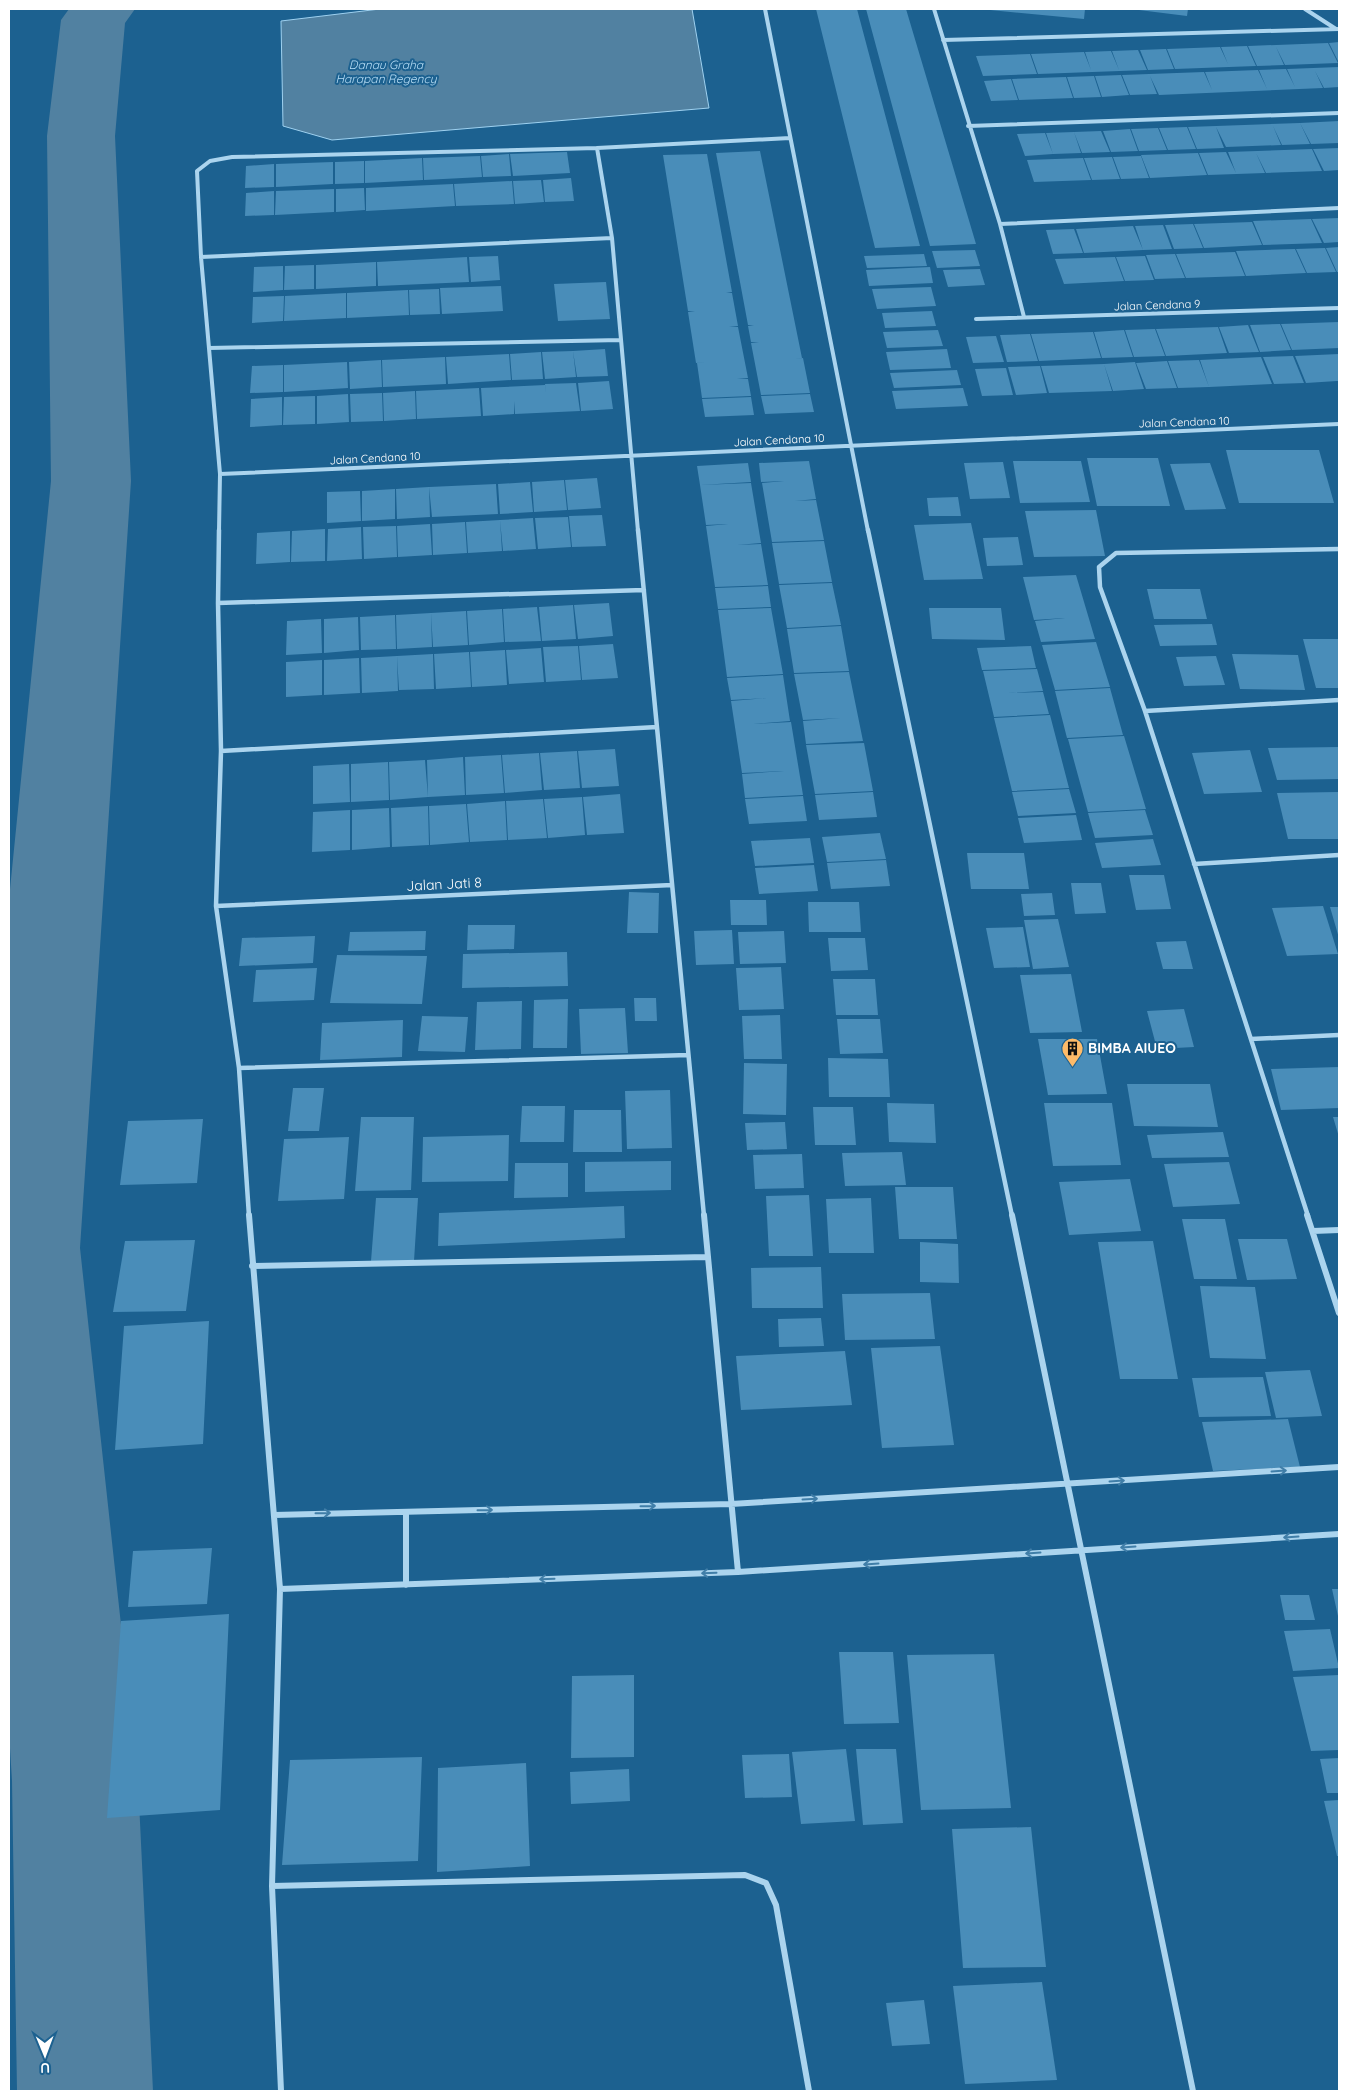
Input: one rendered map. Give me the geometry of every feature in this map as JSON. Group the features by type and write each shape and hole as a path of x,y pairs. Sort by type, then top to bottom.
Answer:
{"street":[{"path":"765,9 850,445 1082,1550 1193,2091"},
{"path":"934,9 968,126 1000,224 1024,317"},
{"path":"1305,9 1338,29"},
{"path":"943,40 1338,29"},
{"path":"968,126 1339,113"},
{"path":"281,2091 272,1886 280,1590 252,1266 239,1068 216,906 221,752 218,603 220,474 201,256 197,171 200,167 218,158 597,148 790,138"},
{"path":"597,148 612,238 738,1572"},
{"path":"1000,224 1339,208"},
{"path":"201,256 612,238"},
{"name":"Jalan Cendana 9","path":"976,319 1339,308"},
{"path":"209,348 621,340"},
{"name":"Jalan Cendana 10","path":"220,474 1339,424"},
{"path":"1339,549 1116,553 1099,567 1100,587 1145,711 1339,1313"},
{"path":"218,603 644,590"},
{"path":"1145,711 1339,700"},
{"path":"221,752 657,727"},
{"path":"1194,864 1339,856"},
{"name":"Jalan Jati 8","path":"216,906 672,885"},
{"path":"1251,1039 1339,1035"},
{"path":"239,1068 688,1055"},
{"path":"1313,1231 1339,1230"},
{"path":"252,1266 707,1256"},
{"path":"274,1514 731,1504 1339,1467"},
{"path":"406,1512 406,1585"},
{"path":"280,1590 738,1572 1339,1534"},
{"path":"272,1886 745,1875 766,1884 776,1905 809,2091"}],"water":[{"name":"Danau Graha Harapan Regency","path":"380,9 692,9 709,108 332,140 283,126 281,21"}],"building":[{"path":"816,9 857,9 920,246 875,248"},
{"path":"866,9 906,9 976,244 930,246"},
{"path":"990,9 1085,9 1084,19"},
{"path":"1131,9 1188,9 1187,16"},
{"path":"1339,42 1339,63 1329,43"},
{"path":"1328,43 1338,63 1285,65 1276,47 1284,65 1257,66 1248,46"},
{"path":"1247,46 1256,66 1175,69 1167,49 1220,47 1228,64 1221,47"},
{"path":"1166,49 1174,69 1148,70 1140,50"},
{"path":"1138,50 1147,70 1038,74 1031,54 1084,52 1091,70 1085,52 1111,51 1119,70 1112,51"},
{"path":"1030,54 1037,74 983,76 976,56"},
{"path":"1339,67 1339,87 1324,88 1315,71 1323,88 1159,95 1150,76 1157,94 1130,95 1122,75 1204,72 1212,90 1205,72 1258,70 1267,89 1259,70 1286,69 1295,87 1287,69"},
{"path":"1121,75 1129,95 1102,97 1095,76"},
{"path":"1094,76 1101,97 1074,98 1067,77"},
{"path":"1066,77 1073,98 1019,100 1012,79"},
{"path":"1011,79 1018,100 991,101 984,81"},
{"path":"1339,121 1339,143 1311,144 1300,123"},
{"path":"1300,123 1310,144 1282,145 1273,126 1281,145 1226,147 1216,127 1224,148 1197,149 1188,127"},
{"path":"1187,127 1196,149 1168,150 1159,128"},
{"path":"1158,128 1167,150 1139,151 1131,129"},
{"path":"1130,129 1138,151 1111,152 1103,131"},
{"path":"1101,131 1110,152 1082,153 1074,132"},
{"path":"1074,132 1081,153 1053,154 1046,133"},
{"path":"1045,133 1053,154 1025,156 1017,134"},
{"path":"1339,148 1339,170 1324,171 1313,149"},
{"path":"1312,149 1322,171 1266,173 1256,153 1265,173 1208,175 1199,153 1226,152 1236,173 1228,152"},
{"path":"760,151 802,358 794,359 803,358 810,393 761,395 751,343 759,342 751,342 748,326 754,325 748,325 716,153"},
{"path":"567,152 570,173 513,176 510,154"},
{"path":"1198,153 1207,175 1150,178 1141,155"},
{"path":"509,154 511,176 483,177 481,156"},
{"path":"707,154 732,292 726,293 732,293 738,326 729,327 738,327 748,378 737,379 748,379 751,396 702,398 697,363 708,362 696,363 688,312 695,311 688,311 663,155"},
{"path":"480,156 482,177 424,180 423,158"},
{"path":"1141,156 1149,178 1121,179 1113,157"},
{"path":"1112,157 1120,179 1092,180 1084,158"},
{"path":"422,158 423,180 365,183 365,161"},
{"path":"1083,158 1091,180 1034,182 1027,160"},
{"path":"364,161 364,183 335,184 335,162"},
{"path":"333,162 333,184 276,187 276,164"},
{"path":"274,164 274,187 245,188 246,166"},
{"path":"571,178 574,201 545,202 543,180"},
{"path":"541,180 544,202 515,204 513,181"},
{"path":"512,181 514,204 456,206 454,184"},
{"path":"453,184 455,206 366,211 366,188"},
{"path":"364,188 365,210 336,212 336,189"},
{"path":"334,189 334,212 275,215 276,191"},
{"path":"274,191 274,215 245,216 246,193"},
{"path":"1339,218 1339,242 1324,243 1312,219"},
{"path":"1311,219 1322,243 1263,245 1253,221"},
{"path":"1252,222 1262,245 1204,248 1194,224"},
{"path":"1193,224 1203,248 1174,249 1165,225"},
{"path":"1163,225 1172,249 1143,250 1135,226"},
{"path":"1133,226 1143,250 1084,253 1076,229"},
{"path":"1074,229 1083,253 1053,254 1046,230"},
{"path":"1339,247 1339,272 1337,272 1326,248"},
{"path":"1325,248 1336,272 1307,273 1296,249"},
{"path":"1295,249 1306,273 1246,276 1236,251"},
{"path":"975,250 980,266 937,268 932,251"},
{"path":"1235,252 1245,276 1186,278 1176,254"},
{"path":"924,254 927,266 867,268 864,256"},
{"path":"1175,254 1185,278 1155,279 1146,255"},
{"path":"498,256 500,280 471,282 469,257"},
{"path":"1145,256 1154,280 1125,281 1116,257"},
{"path":"467,257 469,282 378,286 377,262"},
{"path":"1115,257 1124,281 1064,284 1055,259"},
{"path":"376,262 376,286 316,289 316,265"},
{"path":"314,265 314,289 284,290 285,266"},
{"path":"283,266 283,290 253,292 254,267"},
{"path":"930,267 933,283 869,286 866,270"},
{"path":"980,269 985,285 948,287 943,270"},
{"path":"606,282 610,319 558,321 554,284"},
{"path":"501,286 503,311 442,314 440,288"},
{"path":"931,287 936,306 877,309 872,289"},
{"path":"439,289 440,314 410,315 409,290"},
{"path":"408,290 409,315 347,318 347,293"},
{"path":"346,293 346,318 284,321 285,296"},
{"path":"284,296 283,321 252,323 253,297"},
{"path":"932,311 936,326 885,328 882,313"},
{"path":"1339,322 1339,348 1292,350 1281,324"},
{"path":"1280,324 1291,350 1260,352 1250,325"},
{"path":"1248,325 1259,352 1229,353 1219,327"},
{"path":"1218,327 1227,353 1166,356 1156,329"},
{"path":"1155,329 1165,356 1134,357 1125,330"},
{"path":"938,330 943,346 887,348 883,332"},
{"path":"1124,330 1133,357 1102,358 1094,332"},
{"path":"1093,332 1101,358 1039,361 1031,334"},
{"path":"1030,334 1038,361 1007,362 1000,335"},
{"path":"996,336 1004,362 973,363 966,337"},
{"path":"605,349 608,376 577,377 573,351"},
{"path":"947,349 951,368 890,370 886,352"},
{"path":"573,351 576,377 545,379 542,352"},
{"path":"541,352 543,379 512,380 510,354"},
{"path":"509,354 511,380 448,384 446,357"},
{"path":"1339,354 1339,381 1306,383 1295,356"},
{"path":"1293,356 1304,383 1274,384 1263,357"},
{"path":"445,357 446,384 383,387 382,360"},
{"path":"1261,357 1272,384 1209,387 1200,360"},
{"path":"381,360 382,387 350,389 349,362"},
{"path":"1199,360 1209,387 1178,388 1168,361"},
{"path":"1167,361 1177,388 1146,389 1136,363"},
{"path":"347,362 348,388 284,392 284,365"},
{"path":"1135,362 1144,389 1113,391 1104,364"},
{"path":"1104,364 1112,391 1049,393 1041,366"},
{"path":"283,365 283,392 250,393 252,366"},
{"path":"1040,366 1047,393 1016,395 1008,367"},
{"path":"1006,368 1013,395 982,396 975,369"},
{"path":"957,370 961,385 894,388 890,373"},
{"path":"609,381 613,409 581,411 578,383"},
{"path":"576,383 580,411 515,414 514,401 514,414 483,416 481,388 545,385 546,394 545,384"},
{"path":"479,388 481,416 417,419 416,391"},
{"path":"963,388 968,406 896,409 892,391"},
{"path":"415,391 416,419 384,421 383,393"},
{"path":"382,393 383,421 351,422 350,394"},
{"path":"348,394 349,422 317,424 317,396"},
{"path":"810,394 814,412 765,414 761,396"},
{"path":"315,396 315,424 283,425 284,397"},
{"path":"282,397 282,425 250,427 251,399"},
{"path":"751,397 754,415 705,417 702,399"},
{"path":"1226,450 1319,450 1334,503 1239,503"},
{"path":"1087,458 1158,458 1170,506 1097,506"},
{"path":"809,461 816,499 795,501 816,500 824,540 772,542 762,483 784,481 761,482 759,463"},
{"path":"1013,461 1081,461 1090,502 1020,503"},
{"path":"1003,462 1010,498 970,499 964,463"},
{"path":"748,463 751,482 700,485 697,466"},
{"path":"1210,463 1226,509 1185,510 1170,464"},
{"path":"597,478 601,508 568,510 565,480"},
{"path":"564,480 567,510 534,512 532,482"},
{"path":"530,482 533,512 500,514 498,484"},
{"path":"751,483 761,543 737,545 761,544 768,585 715,587 706,526 728,524 706,525 700,485"},
{"path":"496,484 498,514 432,517 429,487"},
{"path":"429,487 430,517 397,519 396,489"},
{"path":"395,489 395,519 362,521 362,491"},
{"path":"360,491 361,521 327,523 327,492"},
{"path":"958,497 961,516 929,516 927,498"},
{"path":"1096,510 1105,556 1034,557 1025,511"},
{"path":"602,515 606,546 572,547 569,516"},
{"path":"568,517 571,547 538,549 535,518"},
{"path":"533,518 536,549 503,551 500,520"},
{"path":"500,520 502,551 468,553 466,522"},
{"path":"465,522 467,553 433,555 432,524"},
{"path":"971,523 983,579 924,580 914,525"},
{"path":"430,524 432,555 398,557 397,526"},
{"path":"396,526 397,557 364,559 363,527"},
{"path":"361,527 362,559 327,561 328,529"},
{"path":"325,529 325,561 291,562 292,531"},
{"path":"290,531 290,562 256,564 257,533"},
{"path":"1018,537 1023,565 987,566 983,538"},
{"path":"824,541 832,582 779,584 772,543"},
{"path":"1076,575 1095,639 1041,642 1035,621 1065,618 1034,620 1023,577"},
{"path":"832,583 841,625 787,628 779,585"},
{"path":"768,586 771,607 718,609 715,588"},
{"path":"1147,589 1200,589 1207,619 1154,619"},
{"path":"609,603 613,636 578,639 574,605"},
{"path":"573,605 576,639 542,641 539,607"},
{"path":"537,607 541,641 505,642 503,609"},
{"path":"771,608 783,674 727,677 718,610"},
{"path":"929,608 1001,608 1005,640 932,639"},
{"path":"502,609 504,642 469,645 467,611"},
{"path":"466,611 468,645 433,647 431,613"},
{"path":"431,613 432,647 397,649 396,615"},
{"path":"395,615 396,649 361,650 360,617"},
{"path":"358,617 359,650 324,653 324,619"},
{"path":"321,619 322,653 286,655 287,621"},
{"path":"1212,624 1217,645 1160,646 1154,625"},
{"path":"841,626 849,671 794,673 787,629"},
{"path":"1303,639 1339,639 1339,688 1316,688"},
{"path":"1096,642 1110,687 1055,690 1042,645"},
{"path":"613,644 618,678 582,680 579,646"},
{"path":"578,646 581,680 546,682 543,647"},
{"path":"1031,646 1036,668 982,670 977,648"},
{"path":"541,648 544,682 509,684 506,650"},
{"path":"505,650 507,685 472,687 470,652"},
{"path":"469,652 471,687 436,689 434,654"},
{"path":"433,654 434,689 399,690 397,656"},
{"path":"1232,654 1298,655 1305,690 1240,689"},
{"path":"397,656 398,691 362,693 361,658"},
{"path":"1216,656 1225,685 1184,686 1176,657"},
{"path":"359,658 360,693 324,695 324,660"},
{"path":"322,660 322,695 286,697 286,662"},
{"path":"1037,669 1043,691 1007,693 1043,692 1049,714 994,717 983,671"},
{"path":"849,672 863,741 806,744 803,721 841,718 803,720 794,674"},
{"path":"783,675 790,721 753,724 791,722 803,795 745,798 742,774 784,771 742,773 731,701 767,698 731,700 727,678"},
{"path":"1110,688 1123,735 1067,738 1055,691"},
{"path":"1050,715 1069,788 1012,791 994,718"},
{"path":"1124,736 1146,809 1088,812 1068,739"},
{"path":"864,743 873,791 815,794 806,745"},
{"path":"1339,747 1339,779 1277,780 1268,748"},
{"path":"615,749 619,786 582,788 578,751"},
{"path":"1250,750 1262,792 1204,794 1192,753"},
{"path":"577,751 580,788 544,790 540,753"},
{"path":"539,753 542,790 505,793 502,755"},
{"path":"501,755 504,793 466,795 465,757"},
{"path":"463,757 465,795 428,797 427,760"},
{"path":"425,760 428,797 390,800 389,762"},
{"path":"388,762 389,800 351,802 351,764"},
{"path":"349,764 350,802 313,804 313,766"},
{"path":"1069,789 1076,813 1018,816 1012,792"},
{"path":"873,792 877,817 819,820 815,795"},
{"path":"1338,792 1339,839 1288,839 1277,793"},
{"path":"620,794 624,833 587,835 583,797"},
{"path":"803,796 807,821 749,824 745,799"},
{"path":"582,797 585,835 548,838 544,799"},
{"path":"543,799 547,838 508,840 506,801"},
{"path":"505,801 507,840 470,842 467,804"},
{"path":"466,804 469,842 430,845 429,806"},
{"path":"428,806 429,845 392,847 391,808"},
{"path":"389,808 390,847 352,850 352,810"},
{"path":"350,810 350,850 312,852 313,812"},
{"path":"1145,810 1153,835 1095,838 1088,813"},
{"path":"1076,815 1082,840 1024,843 1018,818"},
{"path":"880,833 886,859 827,862 822,837"},
{"path":"810,838 814,863 755,866 751,841"},
{"path":"1153,839 1161,865 1102,868 1095,843"},
{"path":"967,853 1024,853 1029,889 971,889"},
{"path":"886,860 890,886 831,889 827,863"},
{"path":"814,865 818,891 759,894 755,868"},
{"path":"1129,875 1164,875 1171,909 1136,910"},
{"path":"1071,883 1101,883 1106,913 1075,914"},
{"path":"629,892 659,893 658,933 627,933"},
{"path":"1052,893 1055,915 1024,916 1021,894"},
{"path":"730,900 766,900 767,925 731,925"},
{"path":"808,902 859,902 861,932 809,932"},
{"path":"1323,906 1338,954 1287,956 1272,908"},
{"path":"1330,907 1339,907 1339,938"},
{"path":"1058,919 1069,967 1033,969 1024,920"},
{"path":"468,925 515,925 514,949 467,950"},
{"path":"1023,927 1030,967 994,968 986,928"},
{"path":"732,930 734,964 696,965 694,931"},
{"path":"426,931 425,950 348,951 350,932"},
{"path":"784,931 786,963 740,964 738,932"},
{"path":"315,936 313,963 239,966 242,938"},
{"path":"828,938 865,938 868,970 831,971"},
{"path":"1186,941 1193,969 1163,969 1156,942"},
{"path":"567,952 568,986 462,988 463,954"},
{"path":"337,955 427,956 422,1004 330,1003"},
{"path":"781,967 784,1009 739,1010 736,968"},
{"path":"317,968 314,1000 253,1002 256,970"},
{"path":"1071,974 1082,1032 1030,1033 1020,975"},
{"path":"833,979 875,979 878,1015 836,1015"},
{"path":"634,998 656,998 657,1021 635,1021"},
{"path":"568,999 567,1048 533,1048 534,1000"},
{"path":"522,1001 521,1049 475,1050 477,1002"},
{"path":"625,1008 628,1053 581,1054 579,1009"},
{"path":"1184,1009 1194,1047 1157,1049 1147,1011"},
{"path":"780,1015 782,1059 744,1059 742,1016"},
{"path":"422,1016 468,1017 465,1052 418,1051"},
{"path":"837,1019 880,1019 883,1053 840,1054"},
{"path":"403,1020 402,1057 320,1060 322,1023"},
{"name":"BIMBA AIUEO","path":"1038,1039 1097,1039 1107,1094 1048,1095"},
{"path":"828,1058 888,1059 890,1097 829,1097"},
{"path":"744,1063 787,1064 786,1115 743,1114"},
{"path":"1339,1067 1339,1108 1281,1110 1271,1069"},
{"path":"1127,1084 1210,1084 1218,1127 1134,1126"},
{"path":"293,1088 324,1088 319,1131 288,1131"},
{"path":"670,1090 672,1148 627,1149 625,1091"},
{"path":"887,1103 934,1104 936,1143 889,1142"},
{"path":"1044,1103 1112,1103 1121,1165 1053,1166"},
{"path":"522,1106 565,1106 564,1142 520,1142"},
{"path":"813,1107 853,1107 856,1145 815,1145"},
{"path":"574,1110 621,1110 622,1152 573,1152"},
{"path":"361,1117 414,1117 411,1190 355,1191"},
{"path":"1333,1117 1339,1117 1339,1137"},
{"path":"203,1119 197,1183 120,1185 128,1121"},
{"path":"785,1122 787,1149 747,1150 745,1123"},
{"path":"1223,1132 1229,1157 1152,1158 1147,1135"},
{"path":"509,1135 508,1181 422,1182 423,1137"},
{"path":"349,1137 344,1199 278,1201 284,1139"},
{"path":"902,1152 906,1185 845,1186 842,1153"},
{"path":"802,1154 804,1188 755,1189 753,1155"},
{"path":"671,1161 671,1190 585,1192 585,1162"},
{"path":"1229,1162 1240,1204 1173,1207 1164,1164"},
{"path":"515,1163 568,1163 568,1197 514,1198"},
{"path":"1130,1179 1141,1231 1069,1235 1059,1182"},
{"path":"895,1187 953,1187 957,1239 899,1239"},
{"path":"809,1195 813,1256 769,1256 766,1196"},
{"path":"376,1198 418,1198 414,1261 371,1261"},
{"path":"871,1198 874,1253 829,1253 826,1199"},
{"path":"624,1206 625,1238 438,1246 439,1213"},
{"path":"1182,1219 1225,1219 1237,1279 1194,1279"},
{"path":"1238,1239 1287,1239 1297,1279 1247,1280"},
{"path":"195,1240 186,1311 113,1312 125,1241"},
{"path":"1153,1241 1178,1379 1120,1379 1098,1242"},
{"path":"920,1242 958,1244 959,1283 920,1282"},
{"path":"821,1267 823,1308 752,1308 751,1268"},
{"path":"1200,1286 1255,1287 1266,1359 1210,1358"},
{"path":"930,1293 935,1339 845,1340 842,1294"},
{"path":"821,1318 824,1346 779,1347 778,1319"},
{"path":"209,1321 203,1444 115,1450 124,1326"},
{"path":"940,1346 954,1445 882,1448 871,1348"},
{"path":"845,1351 852,1405 741,1410 736,1356"},
{"path":"1310,1370 1322,1416 1276,1418 1265,1372"},
{"path":"1263,1377 1271,1416 1199,1417 1192,1378"},
{"path":"1288,1419 1300,1467 1213,1471 1202,1422"},
{"path":"212,1548 207,1604 128,1607 133,1551"},
{"path":"1332,1589 1339,1589 1339,1616 1338,1616"},
{"path":"1280,1595 1309,1595 1315,1620 1285,1620"},
{"path":"229,1614 220,1810 107,1818 121,1621"},
{"path":"1330,1629 1339,1668 1293,1671 1284,1631"},
{"path":"839,1652 893,1652 899,1723 844,1724"},
{"path":"994,1654 1011,1808 921,1810 907,1655"},
{"path":"634,1675 634,1757 571,1758 572,1676"},
{"path":"1339,1675 1339,1750 1311,1751 1293,1677"},
{"path":"846,1749 855,1821 801,1824 792,1752"},
{"path":"856,1749 896,1749 903,1823 863,1825"},
{"path":"789,1754 792,1797 745,1798 742,1755"},
{"path":"422,1757 418,1861 282,1865 290,1760"},
{"path":"1339,1758 1339,1793 1327,1793 1320,1759"},
{"path":"526,1763 530,1866 437,1872 438,1768"},
{"path":"629,1769 630,1801 571,1804 570,1772"},
{"path":"1339,1800 1339,1856 1337,1856 1324,1801"},
{"path":"1031,1827 1046,1967 963,1968 952,1829"},
{"path":"1042,1982 1057,2080 965,2084 953,1986"},
{"path":"924,2000 930,2044 892,2046 886,2003"}],"waterway":[{"path":"85,2091 75,1781 27,1248 91,481 81,136 93,20 103,9"}],"place":[{"name":"BIMBA AIUEO","path":"1072,1067"}]}
